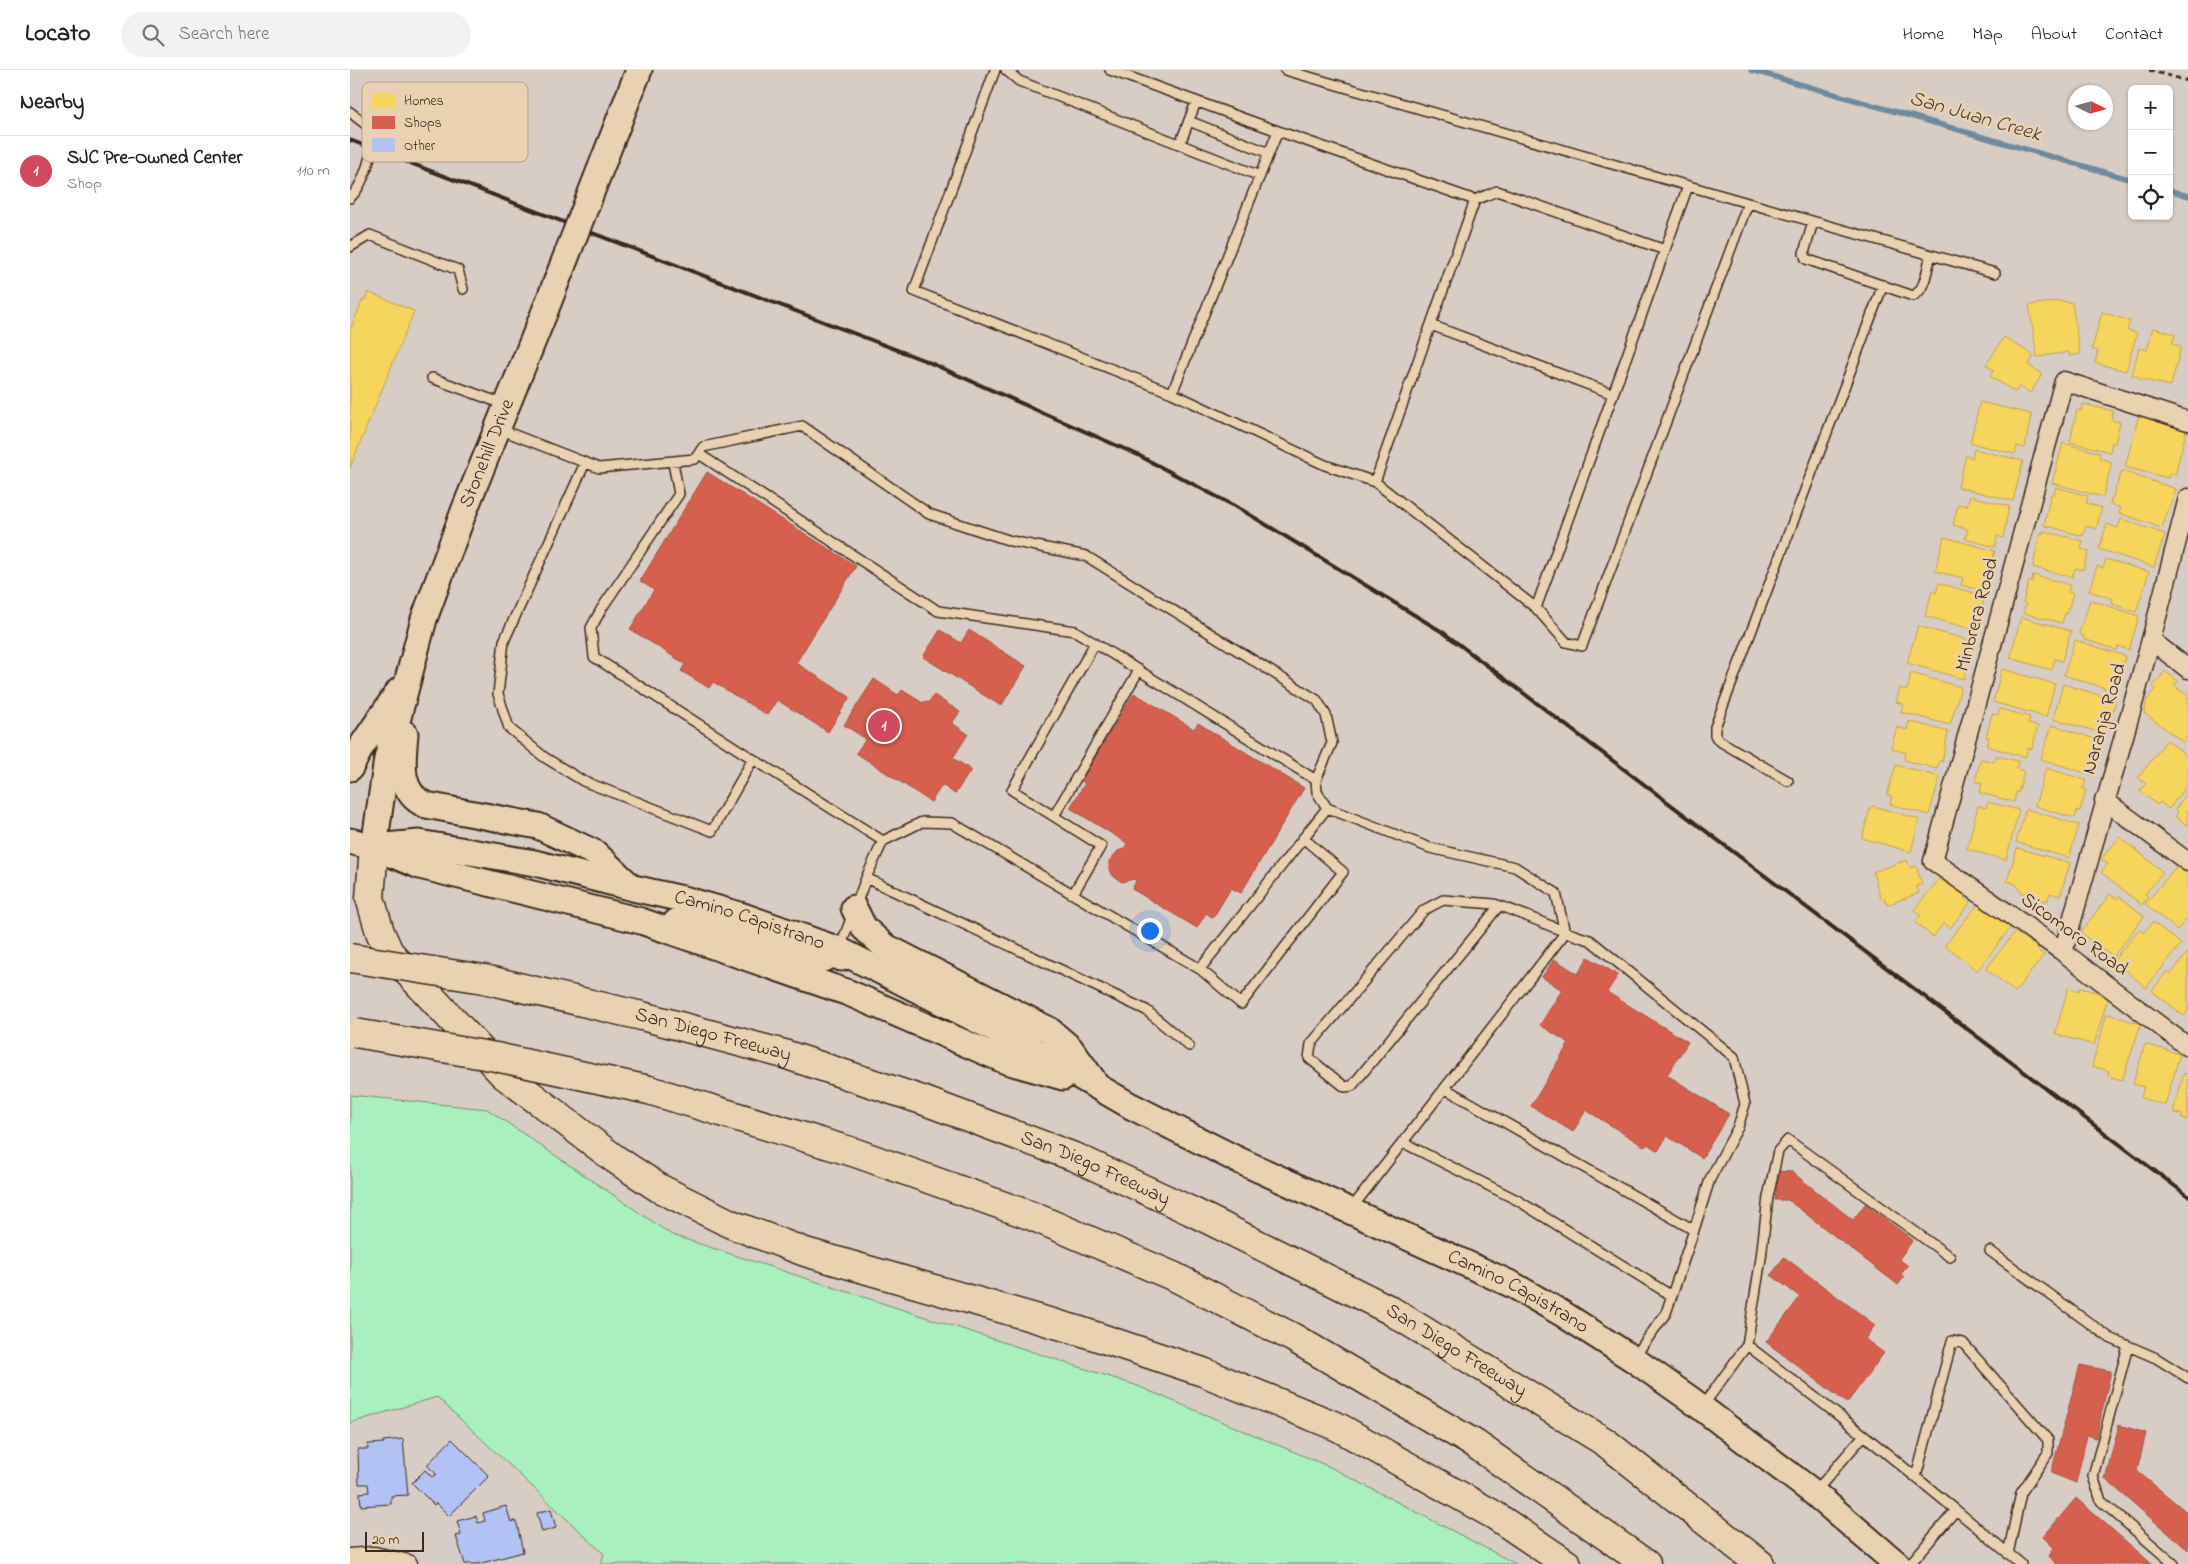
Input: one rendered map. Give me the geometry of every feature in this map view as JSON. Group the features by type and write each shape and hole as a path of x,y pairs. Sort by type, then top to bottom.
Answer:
{"highway":[{"path":"362,844 370,898 380,932 389,952 503,1074 615,1159 659,1188 731,1224 805,1252 1080,1332 1203,1372 1338,1427 1486,1510 1567,1564"},
{"name":"San Diego Freeway","path":"350,958 484,979 642,1016 784,1054 922,1100 1077,1158 1192,1211 1388,1309 1605,1442 1760,1564"},
{"path":"352,1033 496,1057 649,1090 856,1153 1032,1216 1175,1277 1292,1337 1458,1434 1646,1564"}],"main road":[{"name":"Stonehill Drive","path":"362,844 424,619 464,511 545,311 639,70"},
{"path":"350,768 410,674"},
{"path":"410,674 402,766 406,788 417,801 426,805 538,826 596,853 633,888"},
{"name":"Camino Capistrano","path":"362,844 420,843 535,863 687,900 839,950 1010,1036 1111,1096 1236,1159 1513,1285 1563,1314 1633,1359 1702,1408 1814,1493 1897,1564"},
{"name":"Camino Capistrano","path":"362,844 420,866 641,921 849,993 1006,1061 1097,1086"},
{"path":"854,908 864,928 884,946 1049,1030 1070,1048 1097,1086"},
{"path":"641,921 693,922 720,928 802,958 816,961 828,958 839,950 843,964 856,981 875,993 959,1031 1040,1071"}],"street":[{"name":"Minbrera Road","path":"1933,861 2064,382 2188,421"},
{"name":"Naranja Road","path":"2063,952 2104,800 2151,640 2188,498"},
{"path":"2151,640 2188,669"},
{"path":"2104,800 2188,862"},
{"name":"Sicomoro Road","path":"1933,861 2063,952 2188,1047"},
{"path":"350,1558 374,1556 408,1564"}],"lane":[{"path":"995,70 914,291 1172,393 1324,465 1375,482 1536,608 1566,642 1582,646 1748,203"},
{"path":"1006,70 1020,81 1260,176"},
{"path":"1110,70 1475,200 1497,191 1665,250"},
{"path":"1285,70 1995,273"},
{"path":"1180,144 1196,102"},
{"path":"350,112 362,121"},
{"path":"1189,121 1269,152"},
{"path":"1172,393 1278,131"},
{"path":"350,198 356,193 368,162"},
{"path":"1536,608 1688,186"},
{"path":"1375,482 1475,200"},
{"path":"1813,222 1804,253 1806,259 1913,296 1922,288 1931,255"},
{"path":"350,247 370,235 458,270 463,289"},
{"path":"1788,781 1718,740 1714,727 1883,285"},
{"path":"1431,325 1613,394"},
{"path":"432,378 506,405"},
{"path":"497,428 599,468 673,463 694,459 703,447 802,426 929,514 1011,541 1086,556 1317,700 1326,715 1332,743 1316,780 1316,792 1327,808 1430,848 1515,867 1556,893 1565,933"},
{"path":"699,454 938,611 1075,631 1316,780"},
{"path":"585,463 504,641 498,694 508,728 544,758 582,781 712,831 752,759"},
{"path":"673,463 679,494 602,608 591,628 594,657 883,841"},
{"path":"1073,894 1101,846 1012,790 1095,643"},
{"path":"1054,816 1139,670"},
{"path":"1200,969 1327,808"},
{"path":"839,950 866,878 883,841 922,822 952,823 1200,969 1241,1004 1344,872 1303,838"},
{"path":"866,878 1146,1010 1189,1046"},
{"path":"1499,906 1352,1086 1345,1087 1309,1058 1311,1044 1424,910 1443,900 1499,906 1529,916 1565,933 1590,940 1734,1057 1745,1104 1738,1127 1710,1179 1666,1313 1633,1359"},
{"path":"1349,1211 1446,1089 1565,933"},
{"path":"1446,1089 1694,1230"},
{"path":"1702,1408 1747,1345 1761,1258 1768,1197 1778,1151 1788,1140 1950,1257"},
{"path":"1402,1142 1517,1200 1672,1296"},
{"path":"1990,1251 2110,1338 2156,1358 2188,1378"},
{"path":"1916,1477 1952,1341 1963,1343 2048,1440 2048,1453 2020,1493 2008,1554"},
{"path":"1747,1345 1864,1435 2021,1564"},
{"path":"2128,1346 2092,1476 2101,1501 2174,1564"},
{"path":"1814,1493 1864,1435"},
{"path":"1910,1564 1956,1510"}],"path":[{"path":"2149,70 2188,81"}],"green space":[{"path":"350,1095 487,1109 672,1235 1135,1385 1330,1467 1516,1564 601,1564 604,1554 437,1397 350,1423"}],"building: Homes":[{"path":"368,292 414,311 350,468 350,331 363,299 365,300"},
{"path":"2061,301 2072,303 2080,354 2070,356 2069,352 2037,357 2029,305"},
{"path":"2102,312 2130,321 2127,330 2137,333 2126,371 2095,363 2098,351 2092,349"},
{"path":"2153,328 2175,334 2172,344 2181,346 2171,386 2139,379 2139,377 2132,375 2139,348 2147,350"},
{"path":"2004,337 2034,356 2028,365 2042,374 2031,393 2019,386 2015,392 1990,376 1994,370 1986,365"},
{"path":"1980,402 2031,414 2025,448 2017,446 2015,454 1970,443"},
{"path":"2083,404 2113,411 2111,420 2120,422 2115,443 2112,442 2110,452 2070,442 2077,410 2081,411"},
{"path":"2139,415 2187,428 2175,475 2169,473 2168,478 2125,467"},
{"path":"2063,443 2100,453 2099,458 2112,462 2103,497 2052,483"},
{"path":"1974,449 2023,461 2013,501 1958,487 1966,456 1972,458"},
{"path":"2122,471 2176,489 2162,528 2119,513 2121,508 2110,504"},
{"path":"2056,487 2088,496 2086,503 2102,508 2096,529 2086,526 2083,536 2044,525 2051,494 2054,494"},
{"path":"1970,496 2009,506 2003,538 1997,536 1995,547 1965,539 1968,529 1953,525 1958,504 1967,506"},
{"path":"2121,519 2165,534 2154,567 2099,549 2107,524 2118,528"},
{"path":"2043,531 2083,541 2081,549 2089,551 2083,570 2075,568 2072,577 2033,567 2040,533 2043,534"},
{"path":"1944,537 1995,551 1984,591 1961,585 1963,578 1935,571"},
{"path":"2106,559 2149,572 2136,612 2112,604 2113,599 2089,591 2097,566 2103,568"},
{"path":"2033,575 2070,585 2068,592 2073,593 2067,614 2065,613 2062,623 2023,613 2026,604 2023,603 2029,581 2032,582"},
{"path":"1939,583 1984,596 1981,616 1978,617 1975,630 1925,616 1932,591 1936,593"},
{"path":"2090,600 2139,616 2129,650 2118,646 2117,650 2083,639 2084,636 2079,634"},
{"path":"2021,617 2071,631 2062,661 2055,659 2052,670 2010,658"},
{"path":"1918,626 1971,641 1964,679 1907,663"},
{"path":"2075,640 2125,656 2121,677 2117,679 2114,691 2064,675"},
{"path":"2002,669 2055,684 2046,717 1993,702"},
{"path":"2165,671 2178,681 2174,686 2188,696 2188,736 2183,742 2144,713 2147,700 2155,689 2153,687"},
{"path":"1911,673 1961,687 1950,725 1901,712 1903,704 1896,702 1900,688 1907,690"},
{"path":"2063,684 2116,700 2106,734 2053,719"},
{"path":"2000,709 2030,717 2028,724 2038,726 2032,749 2028,748 2025,757 1987,746 1989,737 1986,737 1992,714 1998,715"},
{"path":"1909,721 1948,732 1942,762 1939,761 1937,769 1904,760 1906,753 1891,748 1897,727 1907,730"},
{"path":"2052,725 2101,741 2091,775 2041,759"},
{"path":"2167,740 2188,757 2188,783 2169,809 2160,802 2157,805 2140,791 2146,784 2138,778"},
{"path":"1996,756 2018,761 2016,769 2024,771 2014,802 1980,793 1982,783 1975,781 1981,759 1994,762"},
{"path":"1896,765 1940,777 1929,815 1890,804 1892,796 1887,795"},
{"path":"2046,768 2086,780 2083,789 2086,790 2080,811 2077,810 2075,818 2035,806"},
{"path":"2188,790 2188,826 2175,816 2178,812 2175,810"},
{"path":"1988,802 2019,810 2006,860 1967,849 1978,806 1986,808"},
{"path":"1873,806 1919,819 1911,852 1862,838 1870,808"},
{"path":"2026,809 2079,825 2069,858 2016,842"},
{"path":"2120,837 2163,872 2145,894 2148,896 2142,905 2101,872 2108,864 2101,859"},
{"path":"2017,848 2070,863 2060,896 2050,893 2047,901 2022,893 2016,884 2007,881"},
{"path":"1907,860 1910,868 1916,866 1922,884 1916,886 1919,893 1887,905 1884,898 1881,899 1873,872"},
{"path":"2179,863 2188,870 2188,917 2177,930 2145,904"},
{"path":"1940,878 1947,884 1949,881 1966,895 1964,898 1970,903 1950,928 1944,923 1933,937 1915,922 1921,915 1914,910"},
{"path":"2110,894 2117,899 2119,896 2144,916 2113,957 2104,950 2103,952 2081,932"},
{"path":"1980,902 2011,927 1977,971 1945,945"},
{"path":"2153,922 2181,944 2146,988 2114,960 2139,929 2143,933"},
{"path":"2015,932 2038,948 2037,950 2044,955 2015,992 1986,969"},
{"path":"2188,952 2188,1011 2184,1016 2152,991 2167,971 2171,974"},
{"path":"2068,988 2079,991 2080,988 2101,993 2100,995 2108,997 2094,1045 2055,1034"},
{"path":"2107,1014 2141,1024 2122,1080 2108,1076 2109,1071 2092,1066"},
{"path":"2145,1044 2180,1054 2165,1105 2141,1098 2144,1087 2133,1084"},
{"path":"2184,1073 2188,1074 2188,1120 2181,1118 2182,1115 2173,1112"}],"building: Shops":[{"path":"707,472 856,566 796,663 850,697 828,732 777,700 767,715 713,682 709,688 681,671 685,664 630,629 654,590 640,581"},
{"path":"940,630 961,643 969,630 1026,666 1001,706 923,657"},
{"path":"874,679 898,695 902,690 923,703 925,701 928,703 934,695 960,712 952,723 968,734 953,758 971,770 955,794 942,785 931,802 856,753 866,739 844,725"},
{"path":"1134,693 1194,729 1198,723 1304,788 1241,893 1231,888 1213,918 1206,913 1197,928 1132,889 1136,881 1134,879 1122,882 1113,876 1109,870 1109,861 1118,851 1124,849 1127,843 1070,808 1085,783 1081,781"},
{"path":"1588,957 1618,975 1607,992 1688,1042 1667,1075 1729,1114 1702,1158 1667,1136 1658,1151 1647,1144 1645,1147 1586,1110 1573,1132 1531,1106 1569,1043 1540,1025 1562,990 1542,977 1554,959 1578,974"},
{"path":"1779,1171 1792,1172 1853,1220 1865,1204 1913,1240 1899,1259 1908,1266 1901,1274 1904,1277 1898,1285 1788,1200 1775,1200"},
{"path":"1784,1257 1875,1325 1865,1339 1884,1353 1847,1403 1766,1342 1800,1297 1771,1275"},
{"path":"2080,1365 2111,1371 2096,1438 2087,1435 2076,1483 2051,1473"},
{"path":"2119,1425 2146,1433 2137,1471 2188,1513 2188,1550 2105,1479"},
{"path":"2076,1498 2152,1564 2054,1564 2049,1556 2054,1548 2043,1537"}],"building: Other":[{"path":"403,1439 408,1495 391,1496 391,1504 361,1506 360,1493 369,1492 368,1484 359,1484 358,1449 368,1449 368,1444"},
{"path":"452,1439 489,1476 449,1516 436,1503 434,1505 412,1483 425,1470 432,1477 436,1474 427,1465"},
{"path":"506,1506 511,1522 515,1521 517,1524 523,1552 478,1564 465,1564 456,1536 461,1535 457,1521 476,1516 478,1523 485,1521 483,1513"},
{"path":"551,1509 556,1528 542,1532 537,1513"}],"waterway":[{"name":"San Juan Creek","path":"1751,70 2128,179"},
{"name":"San Juan Creek","path":"2173,191 2188,196"}],"railway":[{"path":"350,140 362,145"},
{"path":"407,162 926,361 1138,455 1242,510 1444,633 2188,1196"}],"place":[{"name":"SJC Pre-Owned Center","path":"884,726"}]}
